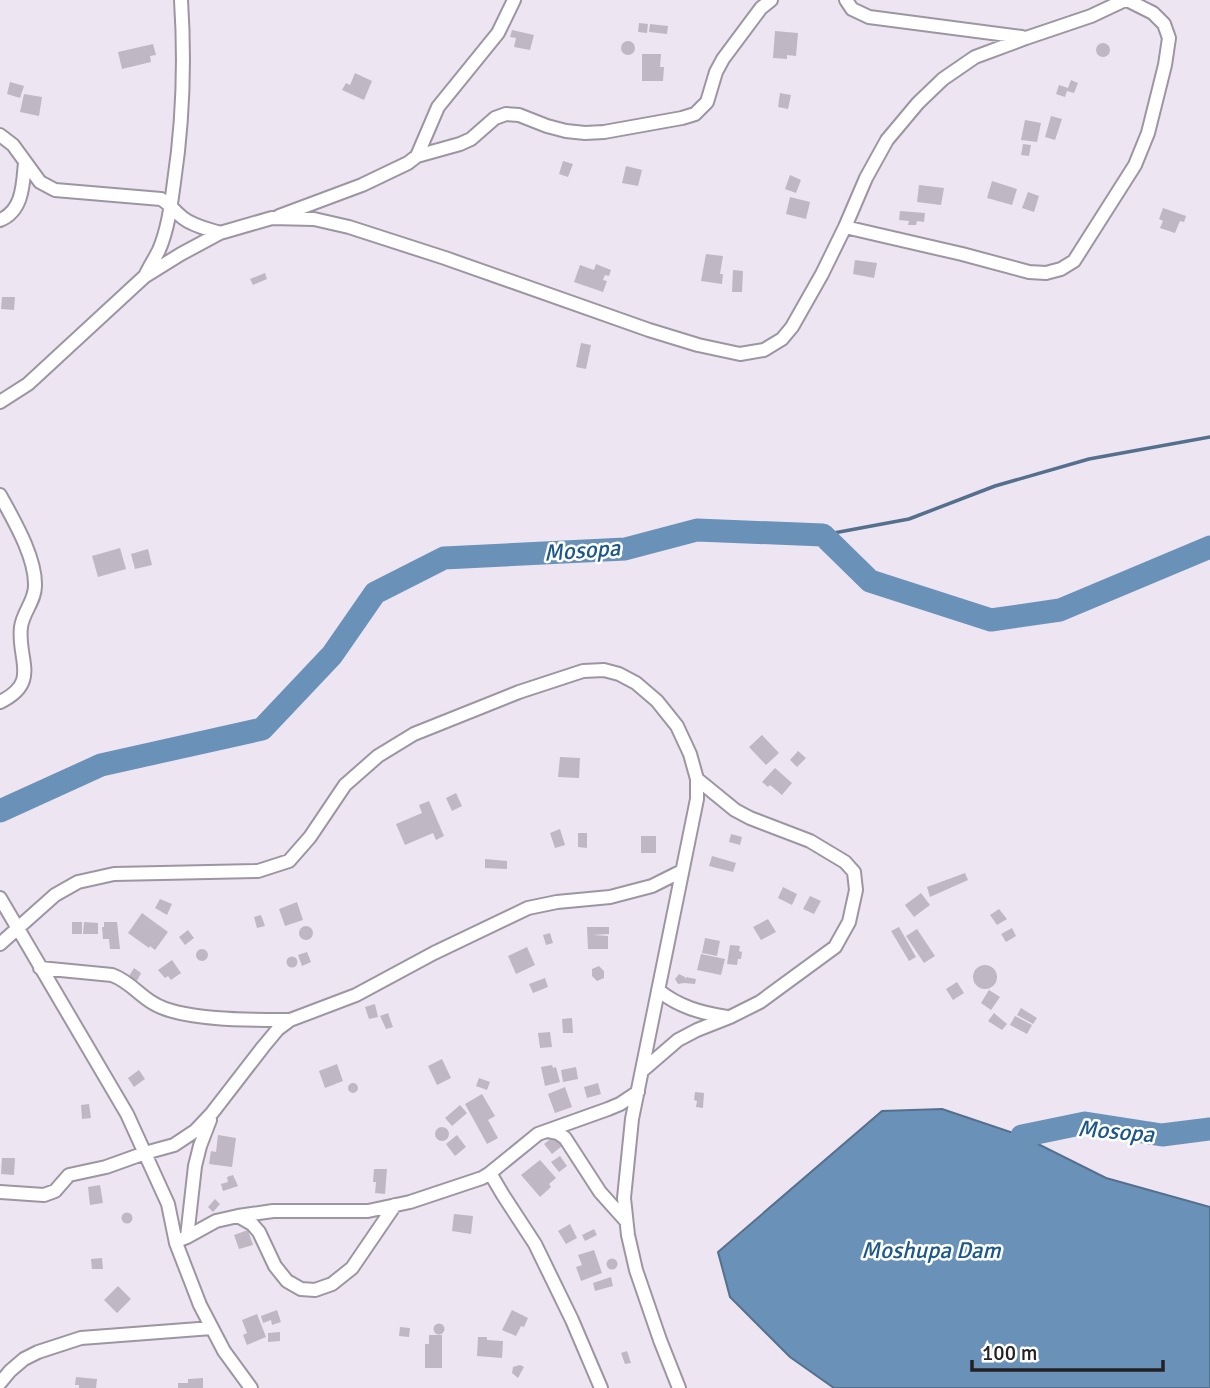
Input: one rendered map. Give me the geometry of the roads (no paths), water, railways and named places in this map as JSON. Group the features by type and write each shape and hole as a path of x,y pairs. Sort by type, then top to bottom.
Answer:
{"street":[{"path":"144,277 158,251 171,205 180,135 184,34 181,0"},
{"path":"417,156 438,107 498,33 514,0"},
{"path":"846,0 852,9 869,17 1026,38"},
{"path":"272,218 314,219 349,226 698,345 740,354 764,350 782,339 792,327 822,274 866,178 887,140 918,103 943,79 975,57 1091,16 1126,0 1153,13 1164,24 1169,38 1165,65 1148,133 1136,165 1074,261 1061,269 1046,273 1029,272 845,227"},
{"path":"0,402 28,384 144,277 181,254 220,233 362,186 417,156 460,144 471,139 495,118 506,114 519,115 547,126 585,133 604,132 695,114 706,102 723,59 762,3"},
{"path":"0,135 13,145 40,182 55,190 161,199 183,218 220,233"},
{"path":"0,220 14,211 22,192 25,162"},
{"path":"0,495 20,531 31,562 35,586 21,628 26,671 22,684 11,697 0,702"},
{"path":"0,944 55,895 78,882 114,874 146,872 258,871 289,861 345,785 378,756 414,734 519,692 583,671 604,670 636,683 657,701 677,726 690,754 696,779 697,799 632,1119 624,1198 636,1270 679,1388"},
{"path":"642,1071 678,1040 760,1002 835,947 849,922 856,890 854,872 845,862 810,841 758,822 735,810 696,779"},
{"path":"0,1192 44,1195 55,1191 69,1175 106,1167 174,1145 195,1131 212,1113 278,1029 290,1020 356,995 434,953 528,908 610,897 652,886 682,871"},
{"path":"0,898 127,1114 169,1204 200,1305 224,1351 251,1388"},
{"path":"40,968 113,975 153,1004 192,1015 290,1020"},
{"path":"658,990 670,1000 692,1010 730,1017"},
{"path":"182,1240 216,1221 238,1216 273,1211 368,1211 410,1202 490,1173 538,1134 620,1104 638,1092"},
{"path":"182,1240 195,1166 212,1113"},
{"path":"548,1130 565,1138 600,1192 627,1221"},
{"path":"490,1173 535,1244 601,1388"},
{"path":"238,1216 252,1224 259,1232 275,1266 286,1281 301,1289 315,1290 332,1284 352,1268 395,1205"},
{"path":"0,1383 24,1359 37,1352 82,1338 212,1328"}],"water":[{"name":"Moshupa Dam","path":"942,1109 1022,1136 1106,1178 1210,1207 1210,1388 834,1388 790,1357 730,1297 718,1252 882,1111"}],"waterway":[{"path":"823,535 909,519 995,486 1089,459 1210,437"},
{"name":"Mosopa","path":"0,811 101,765 262,729 332,655 375,593 444,558 625,549 697,530 823,535 870,581 991,620 1060,610 1210,547"},
{"name":"Mosopa","path":"1018,1166 1022,1136 1085,1123 1162,1135 1210,1129"}]}
